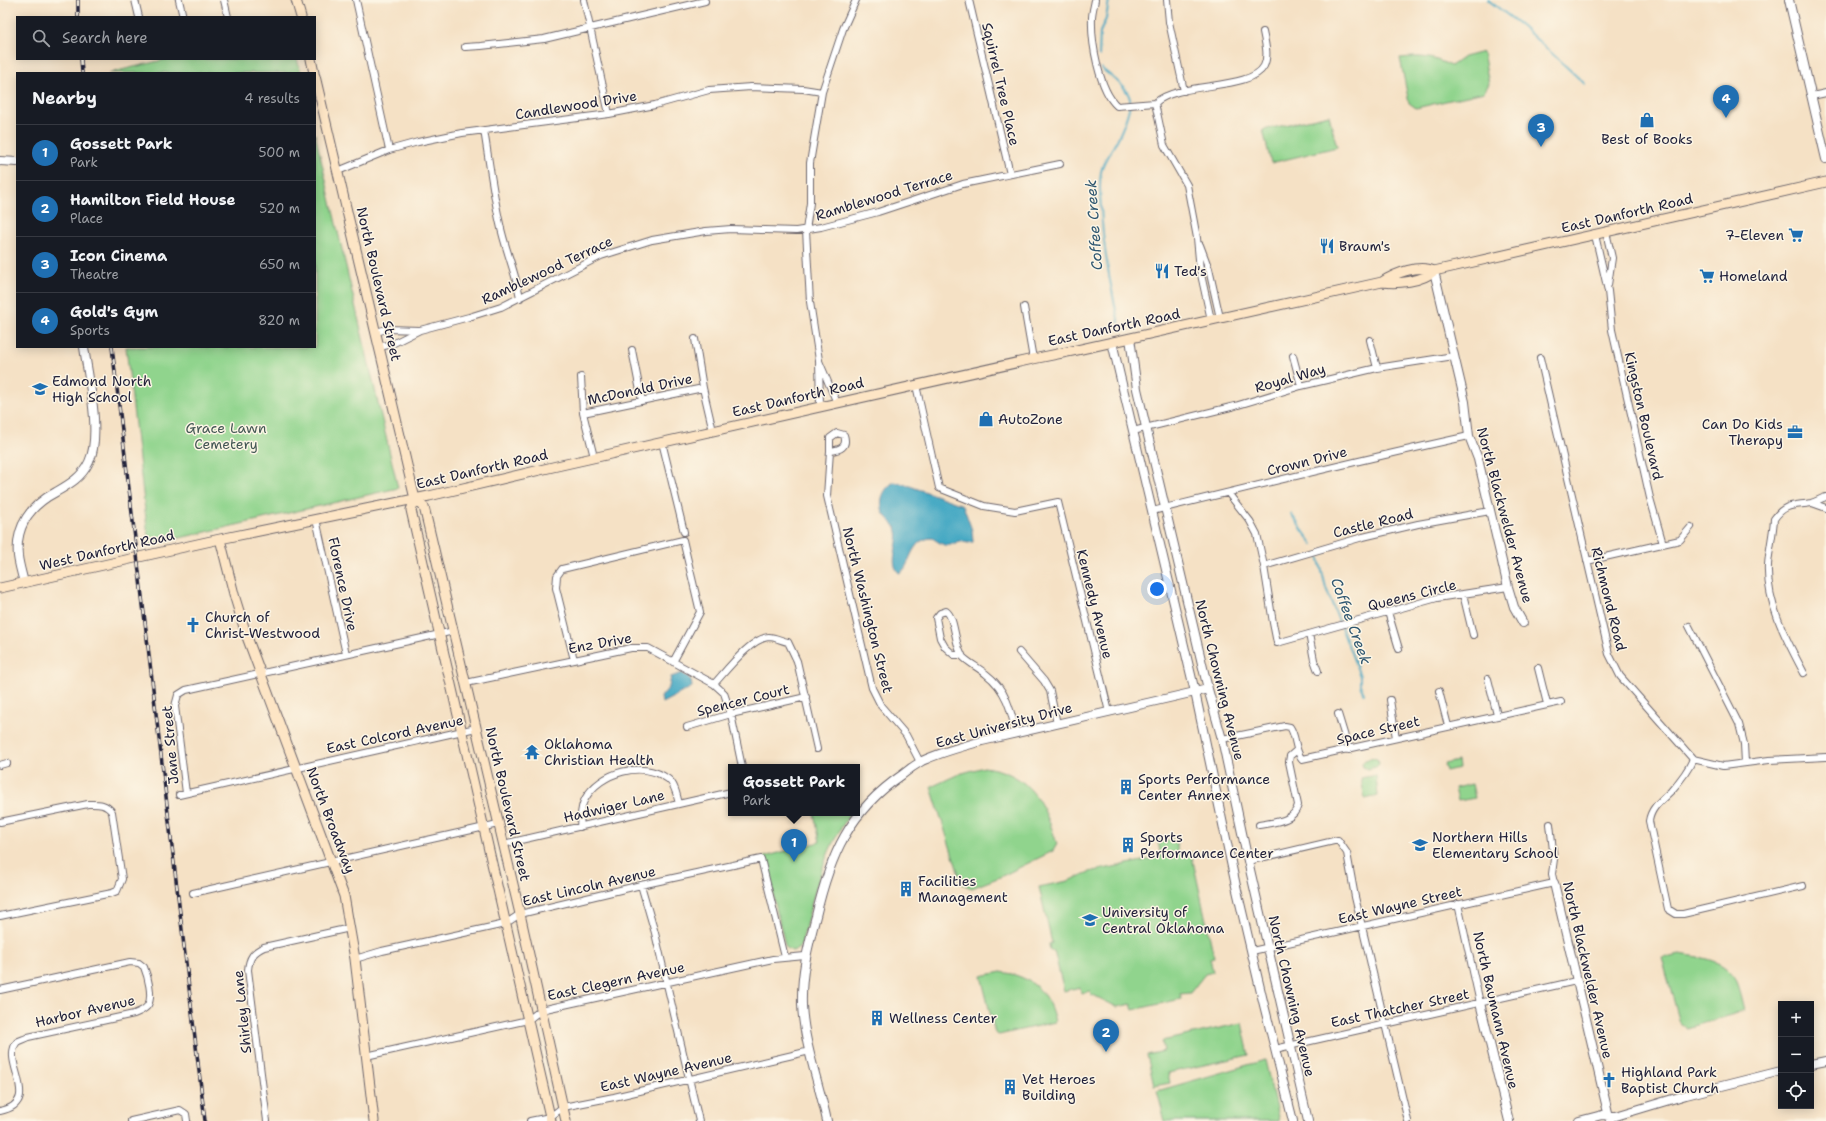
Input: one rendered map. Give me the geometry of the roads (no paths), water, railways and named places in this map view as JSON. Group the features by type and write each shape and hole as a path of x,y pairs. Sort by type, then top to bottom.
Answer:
{"main road":[{"path":"296,0 301,16"},
{"name":"North Boulevard Street","path":"311,60 314,72"},
{"name":"North Boulevard Street","path":"316,78 415,499 411,510 551,1119"},
{"name":"East Danforth Road","path":"220,539 415,499 1033,358 1382,282 1392,275 1426,268 1434,271 1826,182"},
{"name":"North Boulevard Street","path":"415,499 424,507 520,914 566,1121"},
{"name":"West Danforth Road","path":"0,588 220,539"},
{"name":"North Broadway","path":"220,539 235,598 344,896 355,959 374,1121"},
{"path":"453,697 466,683"},
{"path":"491,857 503,844"}],"street":[{"path":"136,0 139,16"},
{"path":"179,0 183,16"},
{"path":"224,0 228,16"},
{"path":"356,0 389,150"},
{"path":"584,0 609,114"},
{"name":"Squirrel Tree Place","path":"969,0 1010,174"},
{"path":"1095,0 1092,18 1097,62 1108,95 1117,106 1155,103 1160,98 1184,91 1254,76 1265,65 1267,55 1263,32"},
{"path":"1167,0 1169,22 1184,91"},
{"path":"1789,0 1826,159"},
{"path":"465,46 481,46 544,39 704,1"},
{"path":"820,407 818,360 810,302 806,230 810,202 810,163 822,92 853,1"},
{"name":"Candlewood Drive","path":"338,171 389,150 443,136 609,114 655,105 709,90 728,87 822,92"},
{"path":"1812,96 1826,93"},
{"path":"1155,103 1164,145 1187,186 1197,238 1200,270 1211,320"},
{"path":"484,130 499,223 518,286 520,298"},
{"path":"0,161 16,162"},
{"name":"Ramblewood Terrace","path":"380,347 392,344 420,330 501,307 601,256 652,240 699,232 731,229 806,230 878,212 963,184 1060,164"},
{"name":"Kingston Boulevard","path":"1606,232 1612,258 1608,291"},
{"name":"Kingston Boulevard","path":"1595,235 1608,291 1612,330 1650,498 1663,544"},
{"path":"1197,238 1209,269 1220,318"},
{"name":"North Blackwelder Avenue","path":"1434,271 1465,402 1469,436 1478,459 1508,587 1514,607 1523,623"},
{"path":"1024,307 1033,358"},
{"name":"Ramblewood Terrace","path":"376,332 387,329 420,330"},
{"path":"695,338 703,388 713,431"},
{"name":"North Chowning Avenue","path":"1130,338 1137,389 1208,689 1222,739 1289,1045 1308,1121"},
{"path":"1370,340 1377,368"},
{"name":"North Chowning Avenue","path":"1112,342 1195,692 1236,886 1293,1121"},
{"path":"24,582 18,556 20,530 25,519 38,503 75,481 90,461 94,448 95,429 84,348"},
{"path":"632,350 642,401"},
{"path":"1293,356 1301,386"},
{"name":"Royal Way","path":"1133,431 1236,406 1301,386 1377,368 1454,356"},
{"name":"Richmond Road","path":"1540,358 1612,663 1620,676 1693,759"},
{"path":"818,360 837,403"},
{"path":"581,377 583,413 594,457"},
{"name":"Kennedy Avenue","path":"916,385 939,488 984,506 1015,511 1058,502 1109,712"},
{"name":"McDonald Drive","path":"583,413 703,388"},
{"name":"Crown Drive","path":"1152,511 1344,463 1469,436"},
{"path":"662,442 684,532"},
{"name":"North Washington Street","path":"830,451 827,496 872,688 881,706 906,736 920,762"},
{"path":"1228,493 1250,521 1257,534 1264,566"},
{"path":"1804,673 1776,612 1771,594 1768,566 1774,519 1783,509 1794,504 1812,502 1826,497"},
{"path":"1812,502 1826,508"},
{"name":"Castle Road","path":"1264,566 1363,537 1418,524 1490,511"},
{"name":"Florence Drive","path":"316,519 346,654"},
{"path":"1587,561 1680,540 1691,527"},
{"path":"574,660 556,588 557,576 562,569 683,540 700,612 673,662"},
{"name":"Queens Circle","path":"1264,566 1277,643 1437,598 1508,587"},
{"path":"1463,594 1474,635"},
{"path":"962,656 955,637 951,616 946,611 942,611 936,618 940,638 945,646 954,655 962,656 989,676 1000,688 1008,700 1016,733"},
{"path":"1388,612 1399,649"},
{"path":"1689,626 1739,724 1744,744 1745,763"},
{"path":"262,674 454,631"},
{"path":"1309,634 1314,660 1318,671"},
{"path":"714,684 745,651 757,641 769,637 788,642 797,661 817,749"},
{"name":"Enz Drive","path":"466,683 631,648 648,648 714,684 724,693 731,714 741,764"},
{"path":"1019,652 1044,681 1050,691 1057,724"},
{"path":"1538,668 1547,704"},
{"name":"Jane Street","path":"186,793 175,706 178,695 186,690 262,674"},
{"path":"1488,679 1497,715"},
{"name":"East University Drive","path":"860,814 874,796 920,762 946,751 1016,733 1208,689"},
{"path":"1439,691 1448,726"},
{"name":"Spencer Court","path":"686,727 731,714 806,697"},
{"path":"1390,700 1396,738"},
{"name":"Space Street","path":"1297,750 1302,759 1349,750 1448,726 1561,702"},
{"path":"1338,714 1349,750"},
{"path":"1222,739 1285,726 1290,727 1293,732 1297,750 1290,756 1290,762 1298,806 1297,812 1293,816 1285,819 1259,824"},
{"name":"East Colcord Avenue","path":"178,795 476,728"},
{"path":"1803,886 1683,914 1676,914 1668,909 1649,821 1654,808 1688,770 1693,759 1723,766 1826,757"},
{"path":"0,765 7,764"},
{"path":"580,826 584,800 595,786 609,776 640,768 654,772 669,780 676,792 679,804"},
{"name":"Hadwiger Lane","path":"503,844 728,793"},
{"path":"0,822 88,804 101,804 108,807 112,812 122,879 116,891 102,896 64,902 0,916"},
{"name":"East University Drive","path":"827,1121 810,1051 802,1006 802,978 824,881 840,843 858,816"},
{"path":"193,893 498,824"},
{"name":"North Blackwelder Avenue","path":"1550,824 1554,859 1552,874 1576,981 1610,1118"},
{"path":"1248,861 1338,840 1347,853 1361,926 1408,1121"},
{"name":"East Lincoln Avenue","path":"355,959 382,951 505,924 520,914 641,885 761,859 785,957"},
{"name":"East Wayne Street","path":"1252,952 1268,947 1554,883"},
{"path":"641,885 656,933 688,1079 699,1121"},
{"name":"North Baumann Avenue","path":"1458,904 1480,1003 1509,1121"},
{"name":"Shirley Lane","path":"267,1121 248,970 250,958 254,953 264,947 350,928"},
{"name":"East Clegern Avenue","path":"366,1056 528,1020 541,1010 785,957 806,956"},
{"name":"Harbor Avenue","path":"0,990 130,962 139,963 144,967 150,996 148,1005 144,1010 134,1014 28,1037 17,1042 12,1050 11,1060 12,1069 20,1096 13,1106 0,1111"},
{"name":"East Thatcher Street","path":"1275,1049 1576,981"},
{"name":"East Wayne Avenue","path":"530,1121 551,1119 563,1107 614,1097 810,1051"},
{"path":"1814,1063 1826,1060"},
{"path":"1579,1121 1602,1115 1610,1118 1686,1095 1778,1073"},
{"path":"131,1121 180,1110 186,1114 187,1121"}],"water":[{"path":"894,482 904,484 963,505 972,530 973,542 968,543 959,541 951,545 945,545 932,538 924,540 918,543 903,571 899,573 894,564 897,531 895,526 884,514 881,504 884,492"},
{"path":"682,673 691,680 692,687 662,703 661,697 669,687 671,677"}],"waterway":[{"name":"Coffee Creek","path":"1099,56 1100,32 1106,19 1109,0"},
{"path":"1488,0 1522,26 1585,84"},
{"name":"Coffee Creek","path":"1101,68 1122,86 1130,99 1129,109 1118,138 1103,164 1100,181 1105,252 1119,323"},
{"name":"Coffee Creek","path":"1291,514 1313,545"},
{"name":"Coffee Creek","path":"1318,555 1326,588 1360,676 1360,685 1364,694"}],"railway":[{"path":"78,0 78,16"},
{"path":"81,60 82,72"},
{"path":"112,348 205,1121"}],"place":[{"name":"Gold's Gym","path":"1726,118"},
{"name":"Best of Books","path":"1647,120"},
{"name":"Icon Cinema","path":"1541,147"},
{"name":"7-Eleven","path":"1796,235"},
{"name":"Braum's","path":"1327,246"},
{"name":"Ted's","path":"1162,271"},
{"name":"Homeland","path":"1707,276"},
{"name":"Edmond North High School","path":"40,389"},
{"name":"AutoZone","path":"986,419"},
{"name":"Can Do Kids Therapy","path":"1795,432"},
{"name":"Church of Christ-Westwood","path":"193,625"},
{"name":"Oklahoma Christian Health","path":"532,752"},
{"name":"Sports Performance Center Annex","path":"1126,787"},
{"name":"Sports Performance Center","path":"1128,845"},
{"name":"Northern Hills Elementary School","path":"1420,845"},
{"name":"Gossett Park","path":"794,862"},
{"name":"Facilities Management","path":"906,889"},
{"name":"University of Central Oklahoma","path":"1090,920"},
{"name":"Wellness Center","path":"877,1018"},
{"name":"Hamilton Field House","path":"1106,1052"},
{"name":"Highland Park Baptist Church","path":"1609,1080"},
{"name":"Vet Heroes Building","path":"1010,1087"}],"park label":[{"name":"Grace Lawn Cemetery","path":"226,436"}]}
